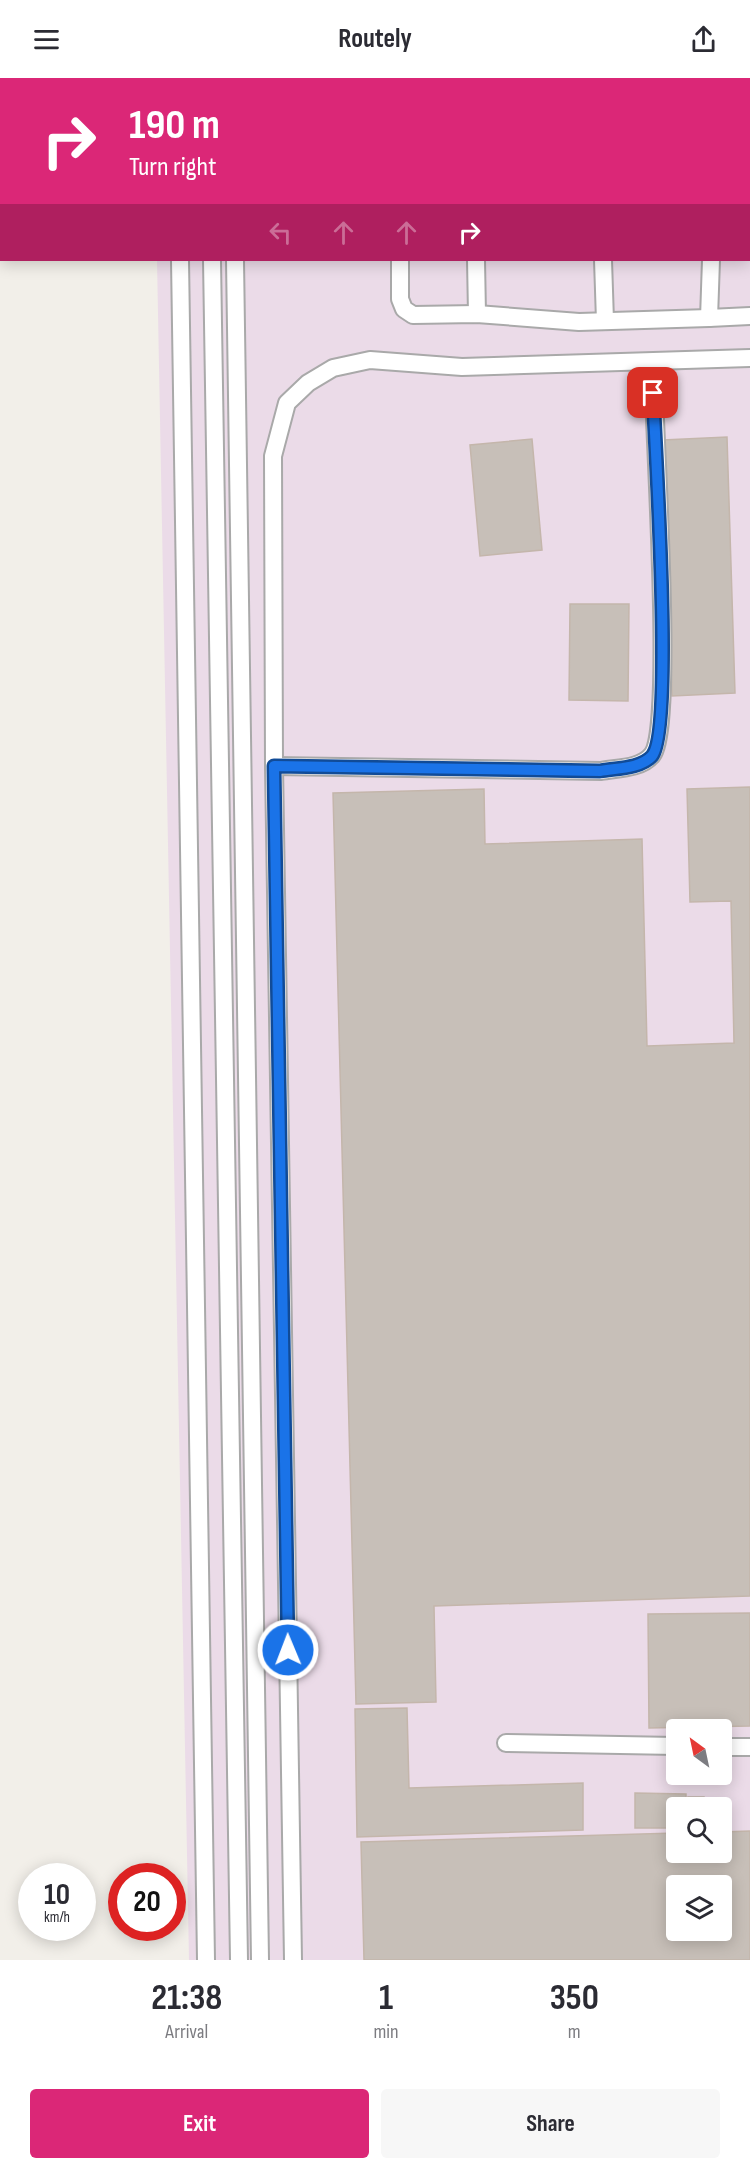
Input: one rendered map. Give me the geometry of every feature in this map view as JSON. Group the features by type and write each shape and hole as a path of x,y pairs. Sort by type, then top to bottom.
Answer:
{"lane":[{"path":"180,261 186,523 207,1960"},
{"path":"212,261 239,1960"},
{"path":"235,261 260,1960"},
{"path":"400,261 400,300 404,309 414,315 477,314 579,322 750,316"},
{"path":"476,261 477,314"},
{"path":"603,261 605,321"},
{"path":"710,318 711,261"},
{"path":"293,1960 274,766 273,456 287,403 308,383 333,368 370,360 462,367 750,358"},
{"path":"274,766 600,771 639,765 652,755 659,735 663,640 653,362"},
{"path":"506,1743 666,1746"},
{"path":"732,1747 750,1748"}],"shaded area":[{"path":"157,261 750,261 750,1960 189,1960"}],"building":[{"path":"727,437 735,693 672,696 663,440"},
{"path":"532,439 542,550 480,556 470,445"},
{"path":"570,604 629,604 628,701 569,700"},
{"path":"750,787 750,1596 434,1606 436,1702 356,1704 333,793 484,789 485,844 642,839 647,1046 734,1043 731,901 690,902 687,789"},
{"path":"750,1613 750,1726 732,1726 732,1719 666,1719 666,1728 649,1728 648,1614"},
{"path":"407,1708 409,1788 583,1783 583,1830 357,1837 355,1709"},
{"path":"635,1793 686,1794 686,1797 666,1797 666,1828 635,1828"},
{"path":"750,1831 750,1960 364,1960 361,1842 666,1833 666,1863 732,1863 732,1832"}],"route":[{"path":"288,1650 274,766 600,771 639,765 652,755 659,735 663,640 653,393"}]}
